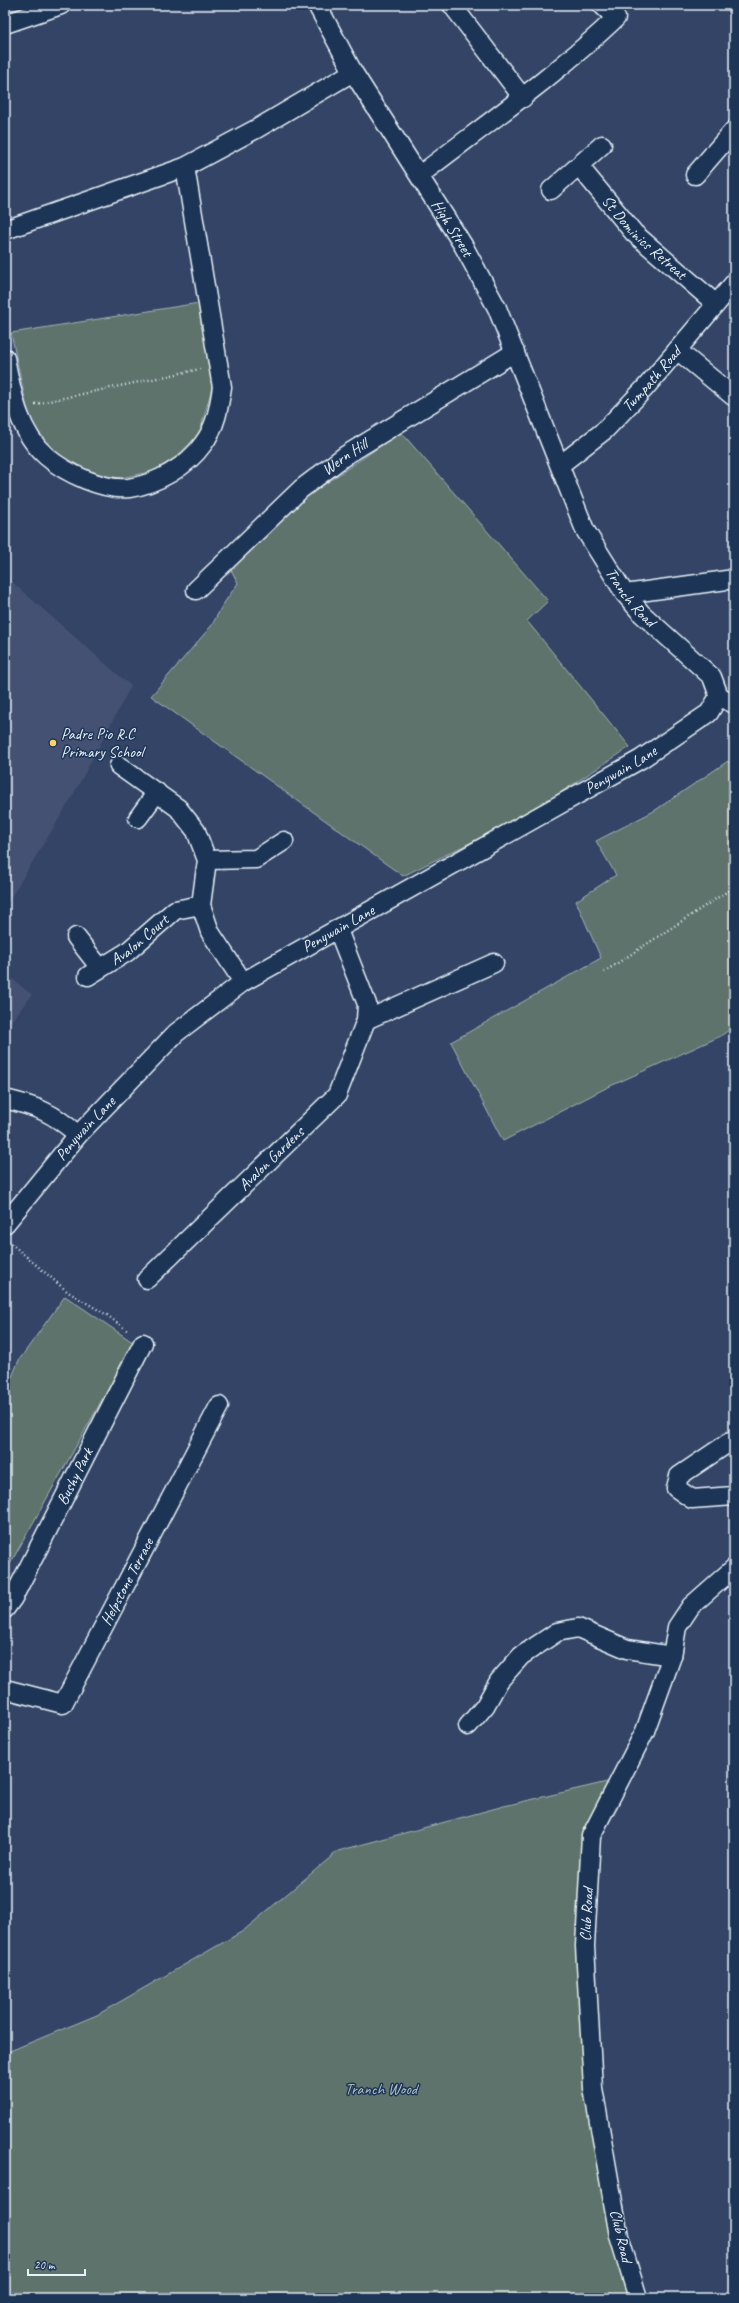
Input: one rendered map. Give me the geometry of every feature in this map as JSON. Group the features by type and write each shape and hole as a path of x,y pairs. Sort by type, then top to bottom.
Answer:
{"street":[{"path":"5,24 61,5"},
{"name":"High Street","path":"317,5 354,72 464,245 497,308 560,465"},
{"path":"452,5 523,98"},
{"path":"420,175 523,98 616,18 602,5"},
{"path":"5,230 185,167 258,128 354,72"},
{"path":"695,175 734,130"},
{"path":"551,190 602,145"},
{"name":"St Dominics Retreat","path":"578,166 634,233 716,304"},
{"path":"5,358 16,408 27,432 46,456 68,472 100,485 129,488 155,481 180,467 203,444 218,416 222,388 185,167"},
{"name":"Twmpath Road","path":"560,465 605,430 677,350 734,283"},
{"path":"677,350 734,397"},
{"name":"Wern Hill","path":"196,590 301,489 346,454 515,352"},
{"name":"Tranch Road","path":"560,465 584,530 625,594 642,614 712,676 727,700"},
{"path":"625,594 734,579"},
{"name":"Penywain Lane","path":"5,1224 78,1135 176,1033 243,982 642,759 727,700"},
{"path":"119,766 178,808 196,831 207,860 201,904 210,932 243,982"},
{"path":"138,818 156,792"},
{"path":"207,860 256,859 284,841"},
{"name":"Avalon Court","path":"76,937 94,972 127,952 175,910 201,904"},
{"name":"Avalon Gardens","path":"147,1279 337,1095 366,1020 367,1004 338,930"},
{"path":"366,1020 494,963"},
{"path":"5,1099 32,1106 58,1117 78,1135"},
{"name":"Bushy Park","path":"5,1610 13,1598 143,1343"},
{"name":"Helpstone Terrace","path":"5,1689 63,1704 219,1406"},
{"path":"734,1439 724,1448 679,1476 676,1488 692,1499 734,1496"},
{"name":"Club Road","path":"638,2298 619,2236 593,2088 584,1946 591,1836 645,1730 672,1656 677,1626 688,1612 734,1568"},
{"path":"468,1726 485,1706 499,1681 521,1656 557,1632 578,1628 627,1649 672,1656"}],"path":[{"path":"16,408 218,365"},
{"path":"604,972 734,887"},
{"path":"5,1239 68,1292 107,1315 143,1343"}],"shaded area":[{"name":"Padre Pio R.C Primary School","path":"5,576 131,686 71,799 5,907"},
{"path":"5,973 32,995 5,1029"}],"green space":[{"path":"199,303 212,388 199,435 176,457 154,471 121,478 92,474 69,467 35,431 26,404 11,333"},
{"path":"401,432 548,601 527,621 630,747 526,815 403,876 151,696 212,625 222,606 238,583 230,568 303,499"},
{"path":"728,761 734,768 734,1026 721,1036 606,1088 503,1141 451,1042 601,958 576,901 616,875 596,841 654,811"},
{"path":"65,1296 134,1343 5,1573 5,1393 19,1360"},
{"name":"Tranch Wood","path":"620,1779 591,1836 593,2088 638,2298 5,2298 5,2053 97,2015 243,1931 338,1851 504,1806"}],"place":[{"name":"Padre Pio R.C Primary School","path":"53,743"}]}
